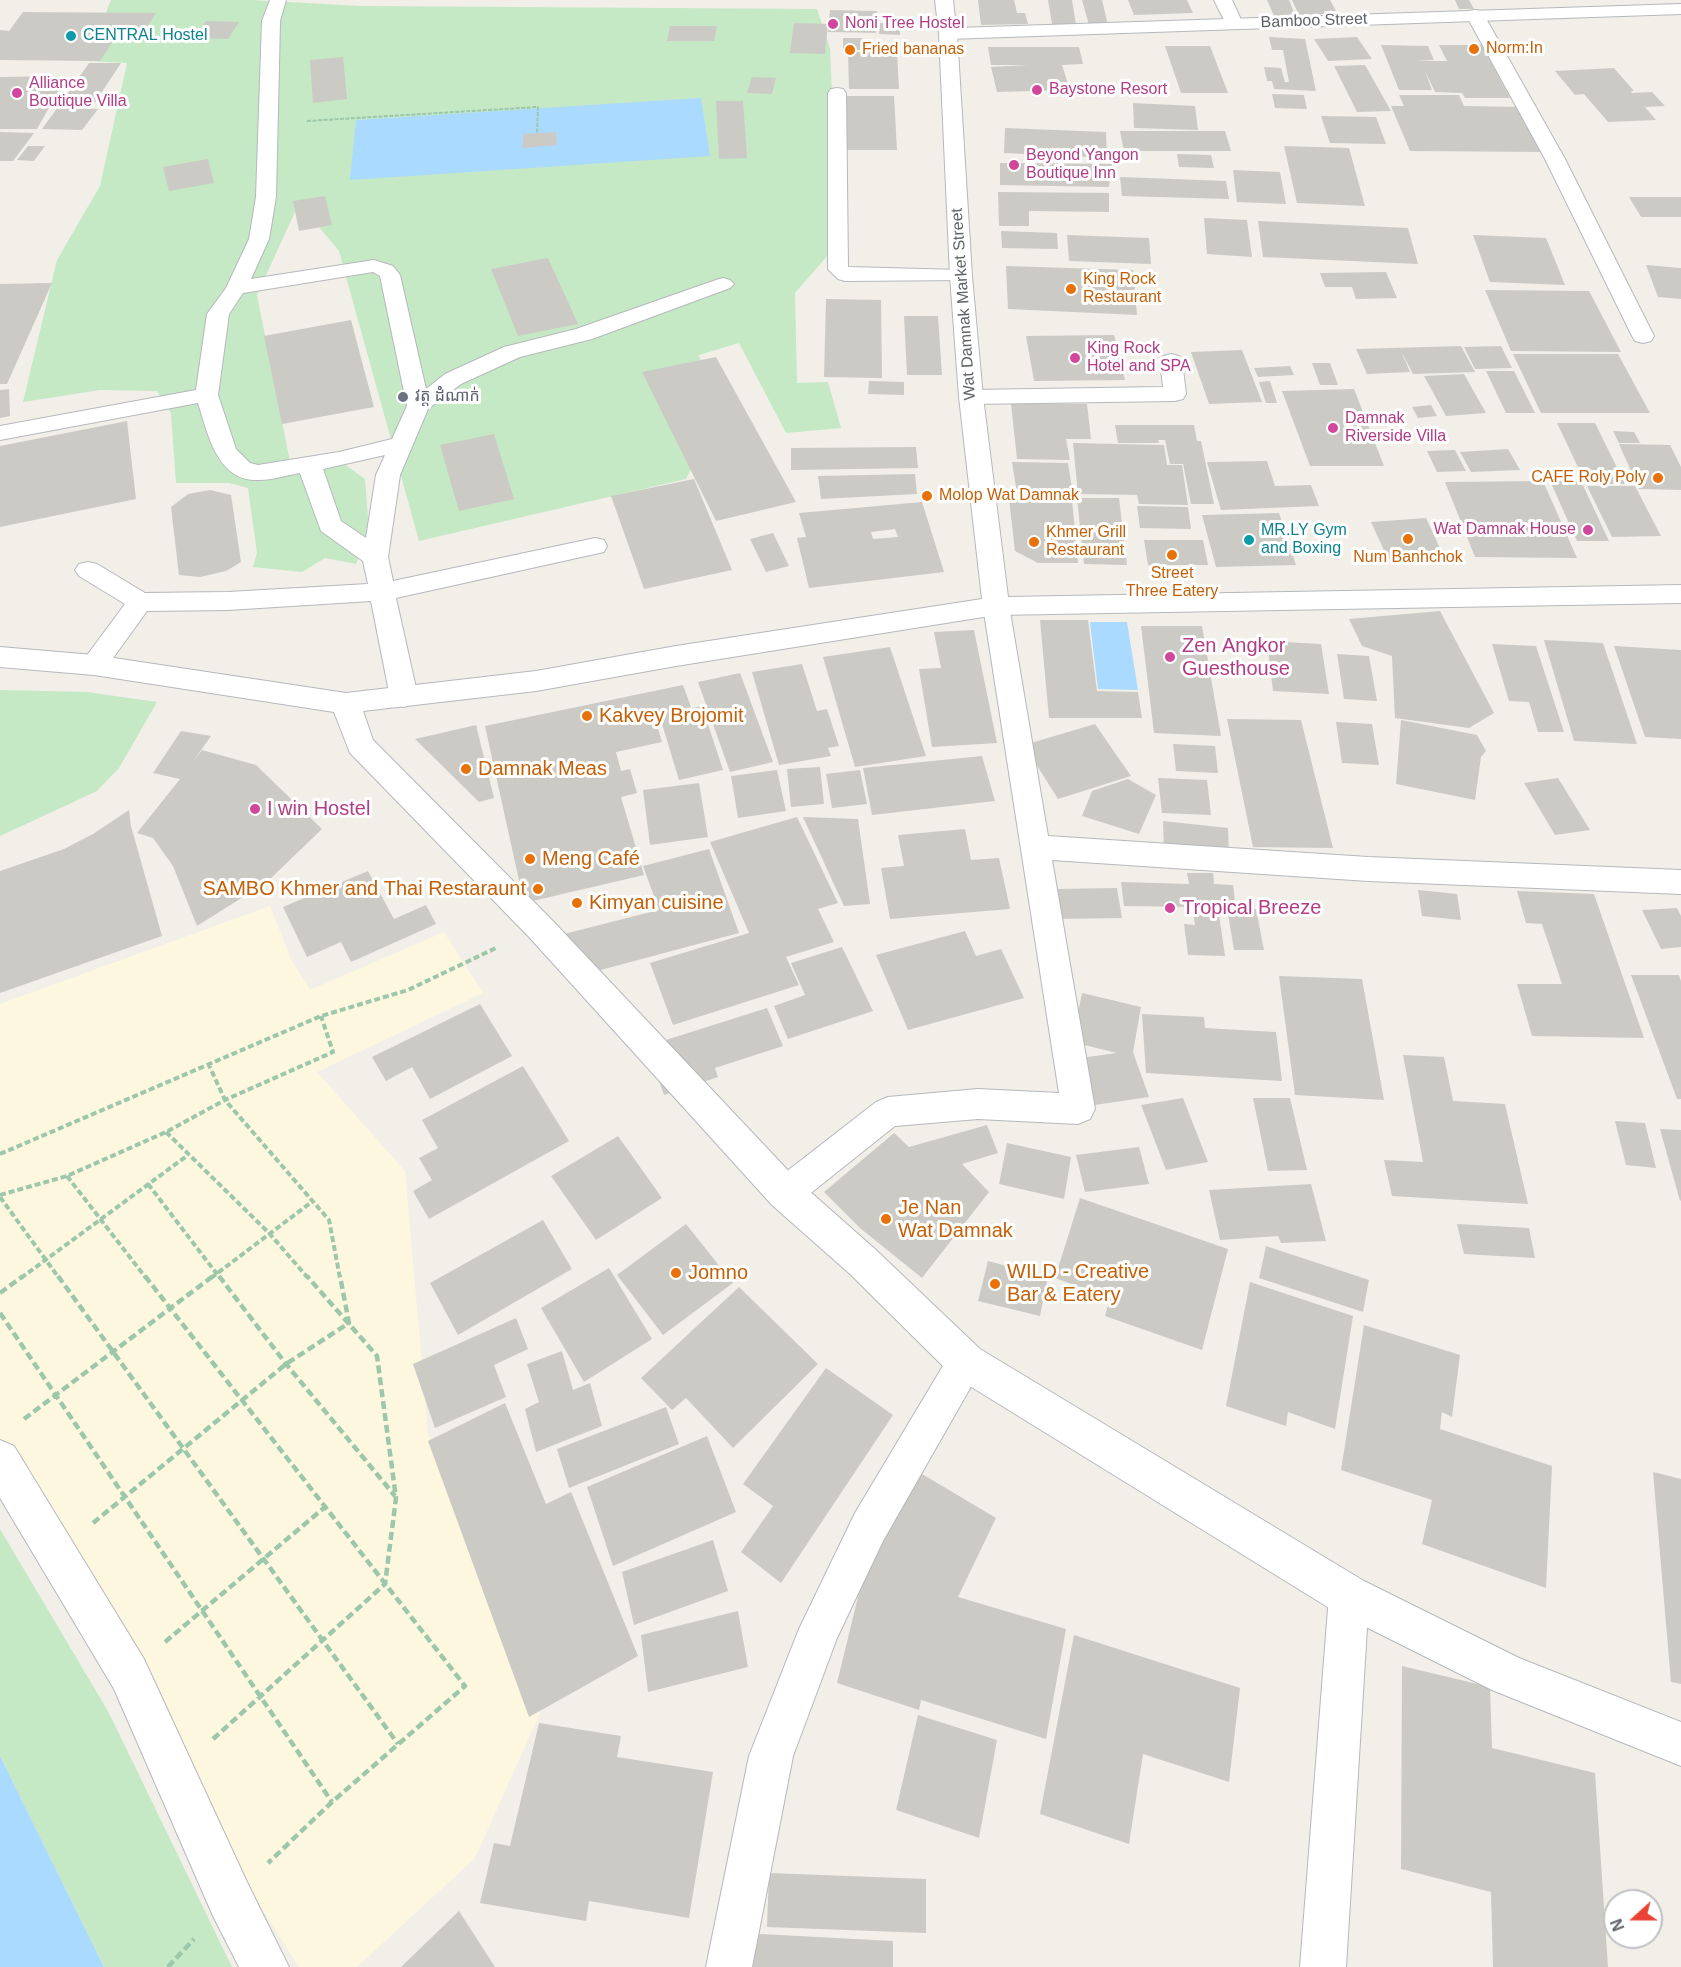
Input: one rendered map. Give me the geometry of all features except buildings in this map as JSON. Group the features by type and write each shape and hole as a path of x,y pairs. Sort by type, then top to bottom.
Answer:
{"street":[{"name":"Wat Damnak Market Street","path":"944,0 970,397 996,606"},
{"path":"1223,0 1234,24"},
{"name":"Bamboo Street","path":"948,34 1681,9"},
{"path":"1475,15 1555,159 1643,336"},
{"path":"0,657 94,665 346,702 536,681 676,656 996,606 1681,594"},
{"path":"346,702 360,745 540,928 785,1193 863,1262 966,1362 1348,1596 1507,1675 1681,1744"},
{"path":"0,1460 129,1674 230,1899 265,1967"}],"lane":[{"path":"279,0 271,21 266,197 260,239 236,288 218,314 207,395 225,452 242,468 257,473 339,459 401,444"},
{"path":"837,93 838,269 845,275 961,276"},
{"path":"236,288 374,266 386,270 390,275 418,406"},
{"path":"404,697 375,557 388,475 418,406 453,379 512,352 584,333 723,284"},
{"path":"970,397 1175,394 1171,361"},
{"path":"0,433 207,395"},
{"path":"309,464 330,525 375,557"},
{"path":"88,570 140,602 228,602 384,592 595,546"},
{"path":"94,665 140,602"},
{"path":"785,1193 888,1112 978,1104 1078,1109 996,606"},
{"path":"1036,847 1368,869 1681,882"},
{"path":"729,1967 771,1756 820,1629 869,1527 966,1362"},
{"path":"1323,1967 1348,1596"}],"path":[{"path":"268,123 538,107 537,133"},
{"path":"0,1154 321,1016 408,990 540,928"},
{"path":"321,1016 333,1052 225,1100 166,1132 67,1176 0,1196 398,1744"},
{"path":"208,1063 225,1100 329,1220 349,1323"},
{"path":"166,1132 269,1233 377,1356 396,1498 385,1584 175,1774"},
{"path":"0,1293 189,1155"},
{"path":"67,1176 465,1686 332,1802 230,1899"},
{"path":"148,1184 286,1364 396,1498"},
{"path":"18,1423 313,1201"},
{"path":"0,1313 332,1802"},
{"path":"57,1554 286,1364 349,1323"},
{"path":"129,1674 325,1507"}],"shaded area":[{"path":"270,906 291,959 310,990 444,932 483,993 317,1072 405,1171 428,1433 540,1713 475,1858 357,1967 299,1967 0,1496 0,1004"}],"green space":[{"name":"វត្ត ដំំណាក់","path":"111,0 251,0 361,6 817,9 830,48 837,210 829,254 795,293 797,383 828,382 841,428 786,433 739,343 699,355 717,417 686,479 419,541 339,251 299,203 257,295 291,467 340,461 365,479 369,530 356,564 325,558 302,572 253,567 257,553 248,488 229,483 176,483 171,413 157,391 100,390 23,402 57,260 100,186 127,63 87,61"},
{"path":"0,690 87,692 157,702 119,768 97,791 0,836"},
{"path":"0,1529 109,1713 232,1967 104,1967 0,1756"}],"water":[{"path":"701,98 710,156 350,180 356,120"},
{"path":"1090,622 1127,622 1138,690 1098,689"},
{"path":"0,1756 104,1967 0,1967"}],"place":[{"name":"Noni Tree Hostel","path":"833,24"},
{"name":"CENTRAL Hostel","path":"71,36"},
{"name":"Norm:In","path":"1474,49"},
{"name":"Fried bananas","path":"850,50"},
{"name":"Baystone Resort","path":"1037,90"},
{"name":"Alliance Boutique Villa","path":"17,93"},
{"name":"Beyond Yangon Boutique Inn","path":"1014,165"},
{"name":"King Rock Restaurant","path":"1071,289"},
{"name":"King Rock Hotel and SPA","path":"1075,358"},
{"name":"វត្ត ដំំណាក់","path":"403,397"},
{"name":"Damnak Riverside Villa","path":"1333,428"},
{"name":"CAFE Roly Poly","path":"1658,478"},
{"name":"Molop Wat Damnak","path":"927,496"},
{"name":"Wat Damnak House","path":"1588,530"},
{"name":"Num Banhchok","path":"1408,539"},
{"name":"MR.LY Gym and Boxing","path":"1249,540"},
{"name":"Khmer Grill Restaurant","path":"1034,542"},
{"name":"Street Three Eatery","path":"1172,555"},
{"name":"Zen Angkor Guesthouse","path":"1170,657"},
{"name":"Kakvey Brojomit","path":"587,716"},
{"name":"Damnak Meas","path":"466,769"},
{"name":"I win Hostel","path":"255,809"},
{"name":"Meng Café","path":"530,859"},
{"name":"SAMBO Khmer and Thai Restaraunt","path":"538,889"},
{"name":"Kimyan cuisine","path":"577,903"},
{"name":"Tropical Breeze","path":"1170,908"},
{"name":"Je Nan Wat Damnak","path":"886,1219"},
{"name":"Jomno","path":"676,1273"},
{"name":"WILD - Creative Bar & Eatery","path":"995,1284"}]}
